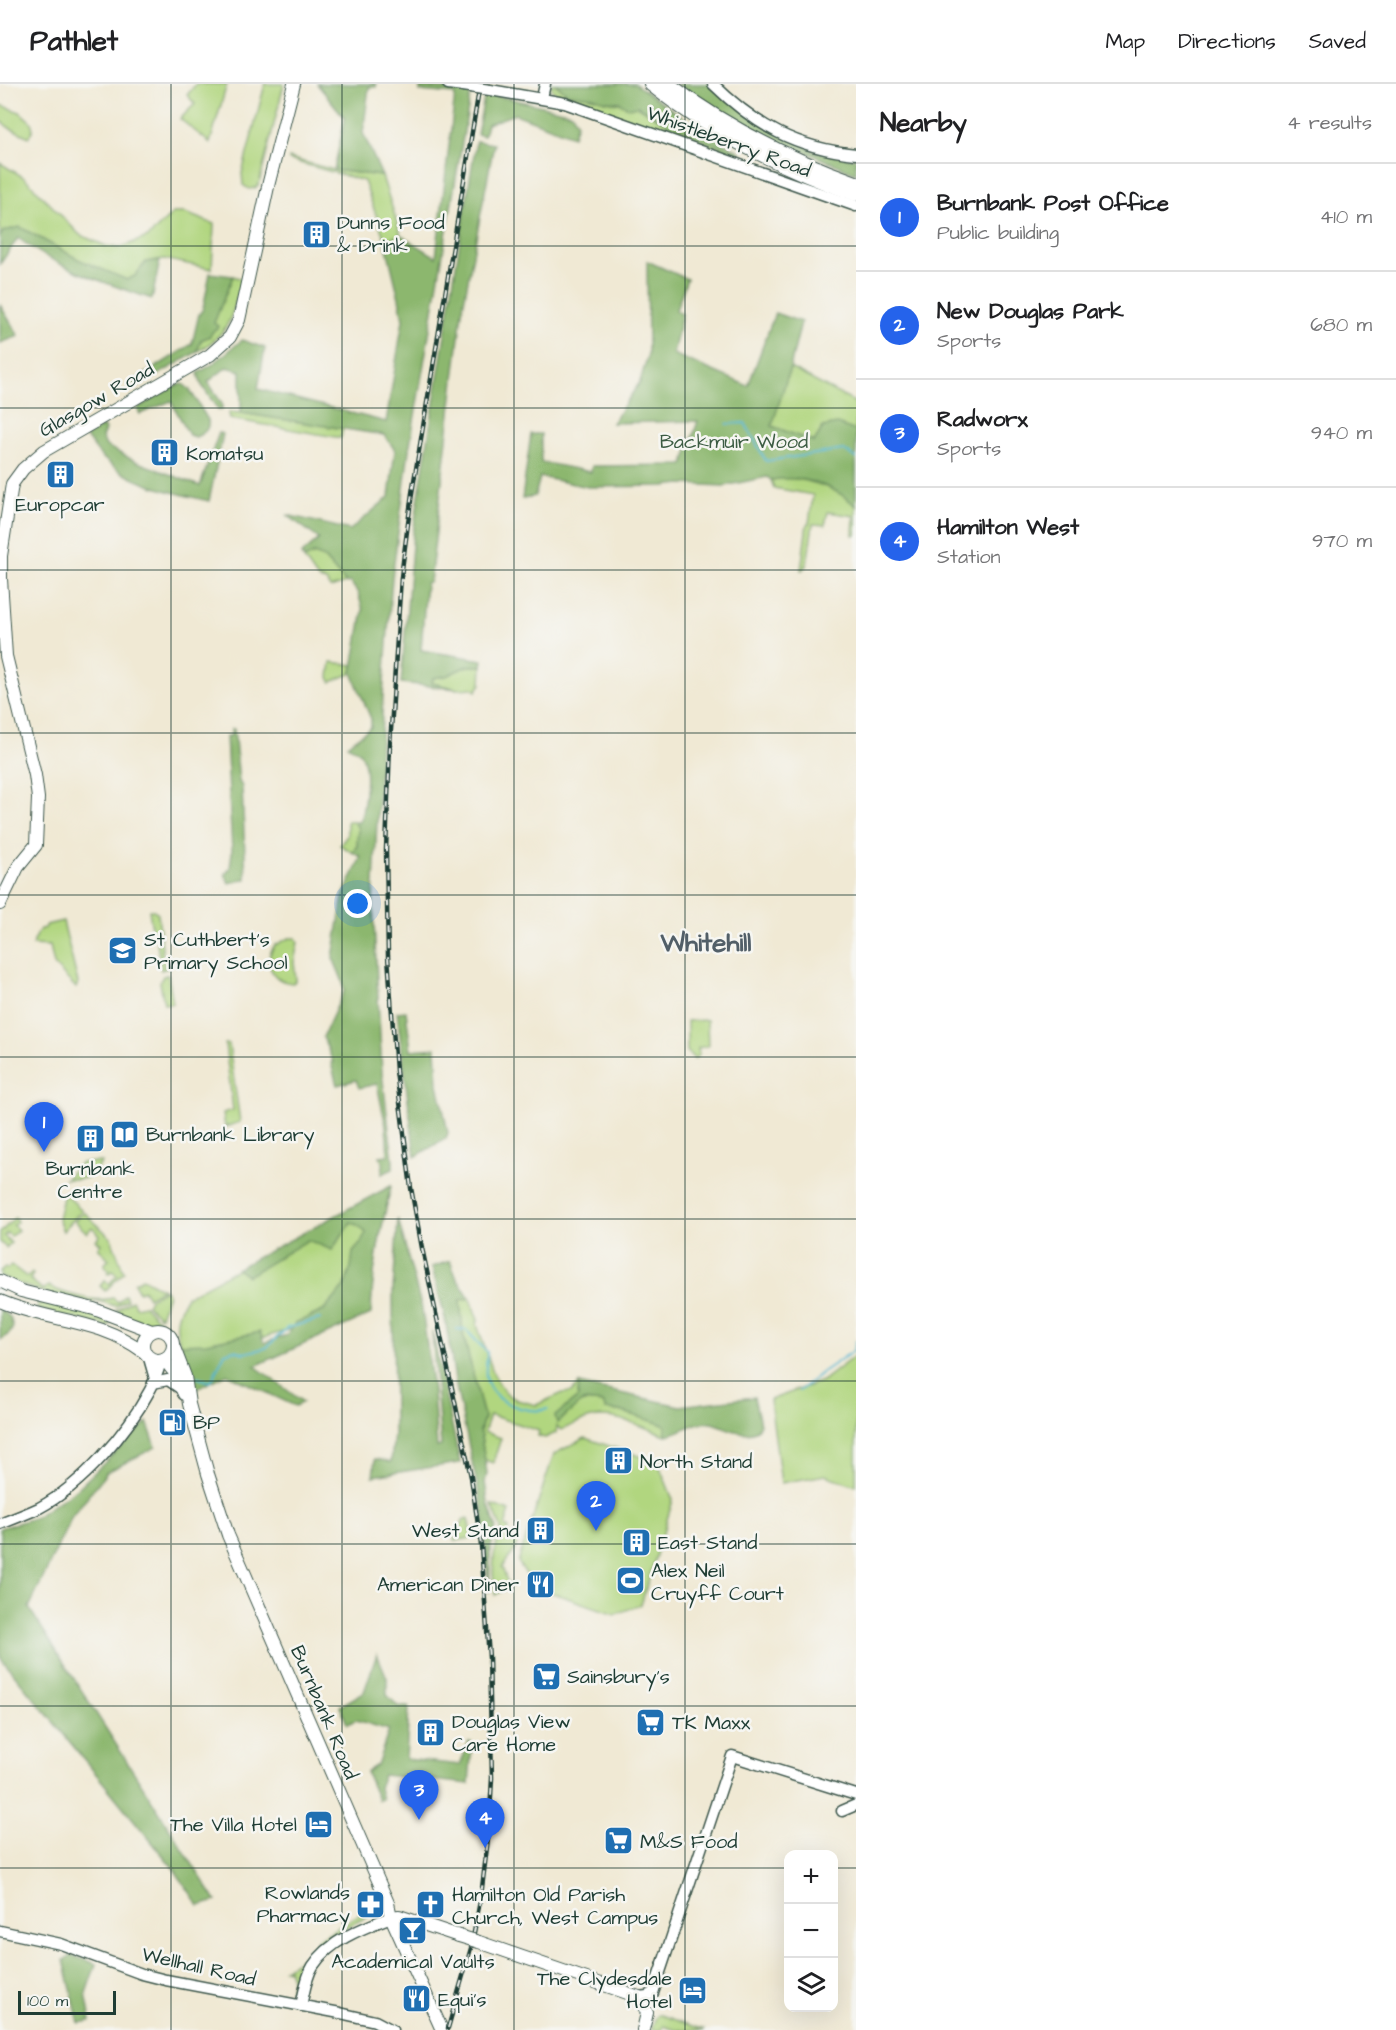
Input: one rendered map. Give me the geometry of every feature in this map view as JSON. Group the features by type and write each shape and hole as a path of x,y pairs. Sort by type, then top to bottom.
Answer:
{"highway":[{"path":"651,84 707,124 755,152 856,194"},
{"path":"668,84 712,114 758,141 792,158 856,183"}],"main road":[{"name":"Glasgow Road","path":"0,904 18,867 36,845 38,798 35,775 6,656 0,569 12,484 23,469 45,451 210,355 224,344 233,332 240,315 269,182 294,84"},
{"path":"0,1281 21,1291 47,1299 94,1309 152,1331 160,1330 171,1337 173,1345 170,1353 163,1359 147,1355 120,1336 98,1327 27,1311 0,1302"},
{"path":"21,1291 27,1303 27,1311"},
{"path":"27,1311 34,1302 47,1299"},
{"path":"147,1355 143,1340 152,1331"},
{"name":"Burnbank Road","path":"173,1345 185,1376 189,1404 228,1535 388,1904 391,1917 442,2030"},
{"name":"Burnbank Road","path":"163,1359 174,1372 189,1404"},
{"path":"388,1904 419,1922"},
{"path":"391,1917 399,1916 419,1922 639,1997 648,2013 642,2030"}],"street":[{"name":"Whistleberry Road","path":"448,84 542,98 594,113 856,206"},
{"path":"542,98 545,84"},
{"path":"713,84 747,115 783,136 818,148 856,154"},
{"path":"147,1355 154,1381"},
{"path":"0,1524 40,1507 81,1476 110,1447 138,1409 163,1359"},
{"path":"154,1381 168,1380 181,1389"},
{"path":"731,1758 856,1795"},
{"path":"731,1758 856,1804"},
{"path":"639,1997 653,1993 731,1758"},
{"path":"842,1811 856,1804"},
{"path":"301,2006 312,1968 324,1953 338,1941 391,1917"},
{"name":"Wellhall Road","path":"0,1931 61,1944 142,1974 202,1988 363,2018 392,2030"}],"green space":[{"path":"196,84 227,84 210,143 180,119 195,104 187,95"},
{"path":"265,84 284,84 259,184 249,189 243,185 242,173"},
{"path":"317,84 376,84 376,87 369,87 363,133 382,176 334,170 345,118"},
{"path":"551,84 555,84 568,94 637,106 668,126 689,132 691,136 721,146 729,153 559,95 552,90"},
{"path":"555,84 635,84 706,133 740,152 739,157 729,153 721,146 691,136 689,132 667,126 665,122 638,106 628,108 619,102 568,94"},
{"path":"677,84 709,84 813,151 856,159 856,173 739,124"},
{"path":"420,87 471,91 409,450 392,578 383,696 373,904 382,1073 393,1160 393,1169 382,1174 383,1164 380,1156 388,1155 386,1126 377,1084 359,1088 356,1080 337,1085 331,1063 333,1062 323,1037 344,991 343,982 333,958 343,896 361,857 352,852 357,846 358,828 354,822 360,822 366,786 365,766 359,752 347,745 371,727 371,719 352,673 363,610 358,593 350,582 346,583 324,558 314,554 304,559 301,555 319,539 287,515 350,530 389,497 395,450 384,435 241,413 241,371 227,367 208,382 222,404 222,409 218,410 201,384 198,373 213,364 242,340 265,348 258,389 386,422 403,320 385,240 401,235 436,257 455,94 420,91"},
{"path":"485,93 572,113 577,123 573,136 515,114 487,124 484,136 477,134"},
{"path":"0,105 20,112 31,122 33,129 29,137 8,127 0,120"},
{"path":"476,141 494,144 462,312 430,582 426,583 421,650 483,660 482,666 467,666 446,676 433,678 432,683 457,689 401,683 413,533"},
{"path":"289,158 334,170 382,176 401,235 385,240 364,181 289,160"},
{"path":"0,163 25,178 80,235 106,246 119,248 148,237 173,213 185,213 214,224 212,269 164,259 146,262 135,276 127,280 4,231 0,236"},
{"path":"20,227 78,259 127,280 135,276 146,262 160,260 152,299 99,281 65,266 48,258 18,238 0,264 0,236 4,231"},
{"name":"Backmuir Wood","path":"647,261 687,279 676,310 682,314 673,354 748,386 775,313 801,322 772,426 814,442 823,427 837,424 856,431 856,506 837,492 816,483 794,479 771,480 767,477 724,486 681,484 588,487 540,477 535,496 522,499 531,434 541,434 541,462 591,472 592,466 683,465 698,421 612,423 640,382 648,354"},
{"path":"210,273 233,276 214,323 219,327 210,336 201,340 197,352 139,386 131,383 192,344 199,314 203,309"},
{"path":"233,276 242,279 229,322 209,345 197,352 201,340 210,336"},
{"path":"0,305 19,336 0,343"},
{"path":"790,368 856,403 856,431 815,442 768,427"},
{"path":"183,384 190,390 208,420 207,429 196,437 189,435 171,401 140,414 137,408 177,385"},
{"path":"229,412 343,428 341,438 230,419"},
{"path":"103,426 105,430 102,437 106,446 135,461 200,486 219,433 223,434 209,501 154,487 115,468 101,457 86,437"},
{"path":"789,477 825,487 856,506 856,535 853,535 854,516 828,512 825,525 813,524 807,565 802,570 813,495 774,488 771,480"},
{"path":"315,554 324,558 346,583 330,588 326,581 318,579 304,559"},
{"path":"331,662 353,665 352,673 331,682 329,677"},
{"path":"467,666 482,666 481,684 476,691 473,688 457,689 432,683 433,678 446,676"},
{"path":"231,729 234,729 239,781 242,787 246,879 229,883 225,874 230,868 232,852 226,736 231,736"},
{"path":"347,821 354,821 358,828 357,846 352,852 340,845 347,836"},
{"path":"149,910 154,910 158,914 164,965 168,968 161,970 155,930 152,930"},
{"path":"63,921 78,983 76,988 54,965 50,946 32,945 40,929 45,928 46,925"},
{"path":"289,938 296,938 298,942 294,962 296,980 293,983 280,979 271,970 269,964 271,951 275,945"},
{"path":"168,975 173,1003 164,1004 160,982 163,976"},
{"path":"406,1011 411,1050 436,1048 438,1084 448,1133 446,1138 415,1157 397,1012"},
{"path":"707,1020 708,1046 698,1048 699,1055 694,1059 687,1051 687,1021"},
{"path":"225,1044 229,1044 240,1122 225,1127 223,1113 233,1110"},
{"path":"102,1162 87,1178 65,1179 81,1163"},
{"path":"391,1186 376,1259 371,1304 186,1362 178,1336 177,1321 187,1296"},
{"path":"391,1186 375,1266 371,1314 255,1366 303,1402 295,1406 227,1374 196,1389 180,1344 206,1343 260,1332 264,1343 287,1335 295,1323 323,1311 335,1298 345,1285 353,1252 366,1233 351,1222 332,1250 308,1240 248,1276 236,1269"},
{"path":"64,1193 82,1210 63,1231 58,1219"},
{"path":"84,1212 111,1238 124,1272 105,1291 100,1286 105,1280 109,1284 117,1275 112,1271 107,1273 109,1270 104,1265 109,1259 98,1248 101,1244 96,1240 100,1235 92,1227 87,1233 75,1221"},
{"path":"15,1217 17,1222 13,1225 18,1230 11,1236 7,1233 4,1236 11,1243 6,1248 0,1242 0,1233"},
{"path":"398,1219 422,1309 433,1391 437,1447 441,1446 432,1331 460,1463 373,1476 375,1459 391,1462 394,1434 393,1290"},
{"path":"450,1261 457,1279 470,1298 460,1300 463,1334 484,1417 480,1431 487,1473 485,1482 488,1503 496,1527 490,1551 489,1593 483,1513 456,1386 445,1318 432,1267"},
{"path":"11,1265 27,1277 32,1273 30,1279 43,1290 48,1286 80,1297 113,1298 118,1302 125,1295 127,1300 116,1306 95,1300 94,1302 81,1301 46,1293 0,1276 0,1271"},
{"path":"142,1278 163,1289 148,1297 144,1290 139,1292 134,1283"},
{"path":"165,1290 168,1294 160,1317 147,1305 151,1298"},
{"path":"470,1298 494,1375 505,1393 517,1400 536,1405 563,1393 572,1392 579,1384 578,1397 556,1416 582,1402 603,1403 606,1410 620,1411 665,1425 666,1435 620,1419 601,1417 584,1420 561,1430 557,1426 556,1433 545,1438 538,1436 539,1431 490,1415 484,1432 501,1438 493,1463 485,1460 480,1431 484,1417 463,1334 460,1300"},
{"path":"132,1300 136,1307 144,1305 160,1322 154,1326 116,1310"},
{"path":"44,1302 111,1318 109,1327 37,1309 38,1303"},
{"path":"0,1309 10,1317 13,1327 10,1333 0,1340"},
{"path":"856,1355 856,1486 825,1475 781,1483 770,1400 822,1381"},
{"path":"579,1384 680,1406 754,1397 760,1424 757,1430 746,1433 711,1423 699,1423 666,1435 665,1425 620,1411 606,1410 603,1403 583,1401 557,1423 555,1416 578,1397"},
{"path":"147,1422 156,1447 107,1472 72,1516 29,1608 216,1901 199,1906 174,1869 0,1657 0,1528 34,1518 77,1489"},
{"path":"585,1438 658,1462 673,1500 641,1605 615,1614 535,1587 518,1562 554,1454"},
{"path":"492,1505 510,1511 505,1526 509,1528 506,1537 518,1541 513,1553 502,1567 511,1586 495,1595 494,1555 501,1528"},
{"path":"468,1518 472,1538 454,1541 455,1536 451,1535 460,1527 462,1520"},
{"path":"377,1654 387,1678 387,1695 399,1707 409,1707 406,1759 460,1765 469,1742 472,1743 469,1784 383,1775 379,1788 382,1799 378,1800 366,1772 377,1765 389,1730 356,1720 347,1724 340,1706 364,1692"},
{"path":"373,1906 374,1913 332,1935 317,1946 317,1940"},
{"path":"313,1951 303,1968 299,1986 290,1994 292,1981 288,1970 284,1969"},
{"path":"71,1955 96,1964 86,1993 91,2021 79,2023 64,1960"},
{"path":"659,2015 705,2030 676,2030 663,2026 661,2030 651,2030"}],"waterway":[{"path":"727,424 745,423 766,461 844,450 856,458"},
{"path":"196,1377 211,1382 225,1353 234,1350 244,1353 266,1348 287,1328 320,1319"},
{"path":"457,1329 466,1330 487,1352 486,1377 494,1393 510,1405 520,1408 548,1409"},
{"path":"799,1391 853,1351 856,1341"}],"railway":[{"path":"448,2028 471,1948 481,1896 489,1831 492,1778 489,1658 481,1545 471,1477 422,1248 411,1188 396,1071 388,956 386,850 401,577 412,493 480,84"}],"place":[{"name":"Dunns Food & Drink","path":"316,234"},
{"name":"Komatsu","path":"165,453"},
{"name":"Europcar","path":"60,474"},
{"name":"St Cuthbert's Primary School","path":"123,950"},
{"name":"Burnbank Library","path":"125,1134"},
{"name":"Burnbank Centre","path":"90,1138"},
{"name":"Burnbank Post Office","path":"44,1152"},
{"name":"BP","path":"172,1422"},
{"name":"North Stand","path":"619,1461"},
{"name":"West Stand","path":"540,1530"},
{"name":"New Douglas Park","path":"596,1531"},
{"name":"East Stand","path":"637,1542"},
{"name":"Alex Neil Cruyff Court","path":"630,1581"},
{"name":"American Diner","path":"540,1584"},
{"name":"Sainsbury's","path":"546,1676"},
{"name":"TK Maxx","path":"651,1722"},
{"name":"Douglas View Care Home","path":"431,1733"},
{"name":"Radworx","path":"419,1820"},
{"name":"The Villa Hotel","path":"318,1824"},
{"name":"M&S Food","path":"619,1841"},
{"name":"Hamilton West","path":"485,1848"},
{"name":"Rowlands Pharmacy","path":"371,1904"},
{"name":"Hamilton Old Parish Church, West Campus","path":"431,1905"},
{"name":"Academical Vaults","path":"413,1931"},
{"name":"The Clydesdale Hotel","path":"693,1990"},
{"name":"Equi's","path":"417,1999"}],"district":[{"name":"Whitehill","path":"706,942"}]}
